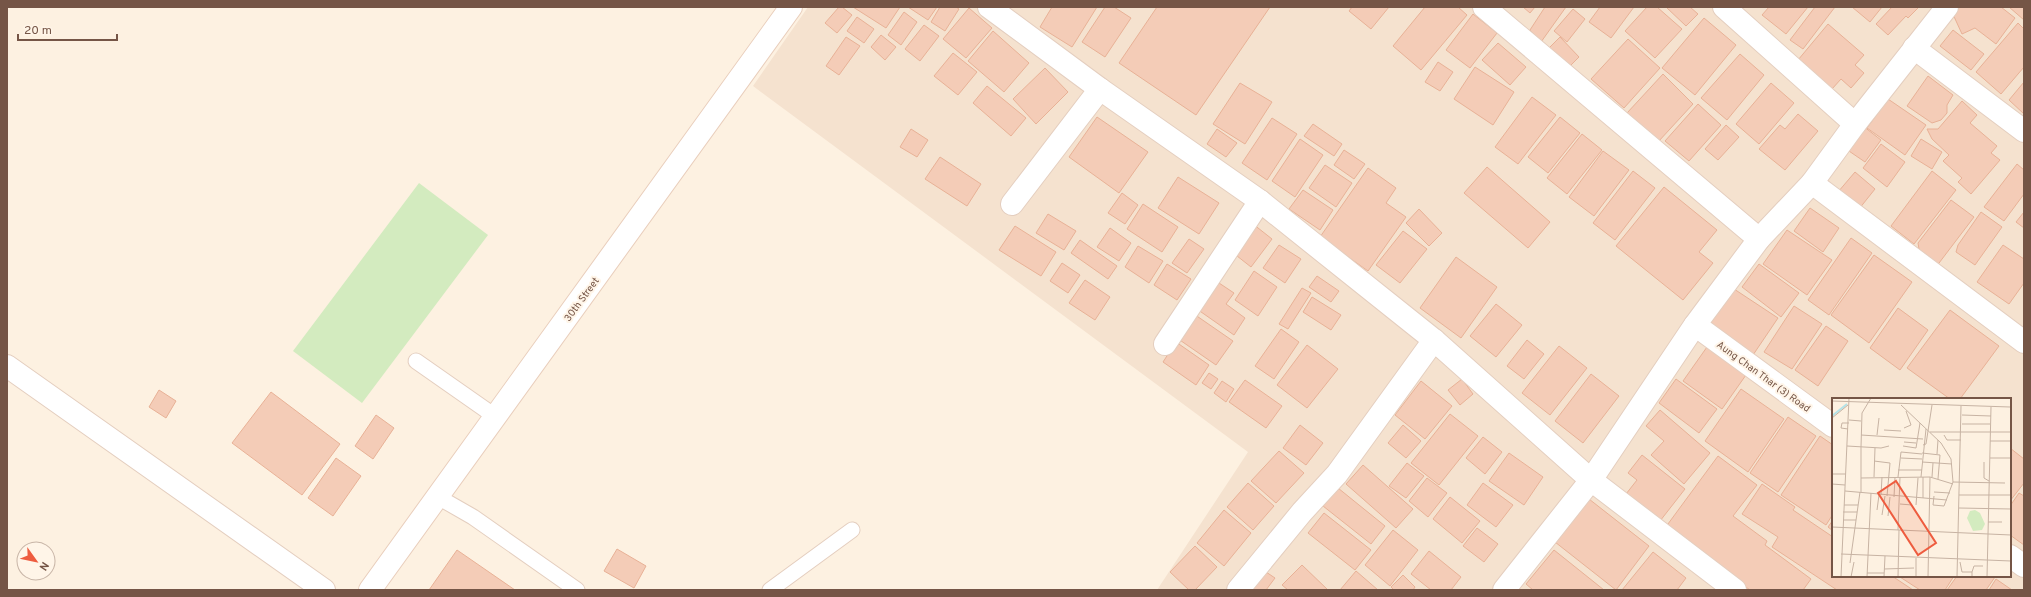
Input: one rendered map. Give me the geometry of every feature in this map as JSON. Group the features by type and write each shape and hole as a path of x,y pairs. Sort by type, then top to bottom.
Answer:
{"street":[{"name":"30th Street","path":"370,590 791,7"},
{"path":"989,7 1100,89 1260,201 1434,340 1591,480 1735,590"},
{"path":"1484,7 1759,240"},
{"path":"1724,7 1855,124"},
{"path":"1504,590 1591,480 1695,325 1759,240 1812,183 1855,124 1946,7"},
{"path":"1914,48 2024,130"},
{"path":"1012,204 1100,89"},
{"path":"1812,183 2024,342"},
{"path":"1165,344 1260,201"},
{"name":"Aung Chan Thar (3) Road","path":"1695,325 1832,425"},
{"path":"1238,590 1302,512 1337,474 1434,340"},
{"path":"7,366 324,590"},
{"path":"2011,557 2024,566"}],"lane":[{"path":"416,361 496,417"},
{"path":"438,497 473,517 577,590"},
{"path":"770,590 852,530"}],"shaded area":[{"path":"808,7 2024,7 2024,590 1157,590 1248,452 753,86"}],"green space":[{"path":"419,183 488,235 362,403 293,351"}],"building":[{"path":"839,7 842,7 852,15 837,33 825,23"},
{"path":"853,7 900,7 886,28"},
{"path":"908,7 937,7 928,20"},
{"path":"940,7 956,7 959,9 945,31 931,22"},
{"path":"1052,7 1097,7 1072,47 1040,27"},
{"path":"1105,7 1114,7 1131,18 1105,57 1082,42"},
{"path":"1157,7 1270,7 1196,115 1119,63"},
{"path":"1352,7 1389,7 1371,29 1349,11"},
{"path":"1425,7 1458,7 1467,15 1421,70 1393,46"},
{"path":"1523,7 1535,7 1530,13"},
{"path":"1545,7 1566,7 1541,42 1530,30"},
{"path":"1600,7 1634,7 1611,38 1589,22"},
{"path":"1647,7 1657,7 1682,29 1655,58 1625,31"},
{"path":"1666,7 1690,7 1698,14 1686,26"},
{"path":"1769,7 1808,7 1786,34 1762,15"},
{"path":"1815,7 1835,7 1803,49 1790,40"},
{"path":"1852,7 1882,7 1870,22"},
{"path":"1892,7 1919,7 1908,18 1906,16 1888,35 1876,24"},
{"path":"1956,7 2001,7 2015,18 1996,44 1975,28 1962,34 1951,10"},
{"path":"2009,7 2024,7 2024,20"},
{"path":"969,8 992,28 966,58 943,39"},
{"path":"1573,9 1585,19 1567,42 1554,31"},
{"path":"904,12 917,22 901,45 888,35"},
{"path":"1473,14 1497,33 1470,68 1446,50"},
{"path":"857,17 874,29 864,43 847,31"},
{"path":"1704,18 1736,45 1695,95 1662,68"},
{"path":"2018,23 2024,29 2024,67 2001,94 1976,72"},
{"path":"1828,24 1864,55 1855,65 1864,73 1851,88 1841,79 1832,89 1798,60"},
{"path":"924,25 939,36 920,61 905,49"},
{"path":"1953,30 1984,54 1971,70 1940,46"},
{"path":"993,31 1029,63 1004,92 968,61"},
{"path":"881,35 896,47 885,60 871,47"},
{"path":"846,37 860,46 839,75 826,66"},
{"path":"1560,37 1579,57 1565,71 1546,51"},
{"path":"1628,39 1660,68 1624,108 1591,79"},
{"path":"1498,43 1526,67 1510,85 1482,60"},
{"path":"953,53 977,72 958,95 934,76"},
{"path":"1740,54 1764,75 1727,120 1701,98"},
{"path":"1438,62 1453,72 1440,91 1425,82"},
{"path":"1475,67 1514,92 1493,125 1454,99"},
{"path":"1045,68 1068,92 1036,124 1013,99"},
{"path":"1663,74 1693,104 1658,142 1627,113"},
{"path":"1928,76 1953,95 1947,105 1947,113 1941,120 1932,123 1907,106"},
{"path":"2024,82 2024,114 2009,100"},
{"path":"1240,83 1272,102 1245,144 1213,124"},
{"path":"1771,83 1794,103 1759,144 1736,124"},
{"path":"987,86 1026,118 1011,136 973,103"},
{"path":"1532,97 1556,115 1518,164 1495,147"},
{"path":"1888,99 1926,125 1905,155 1867,128"},
{"path":"1962,101 1977,115 1970,123 1997,146 1991,153 2000,160 1971,194 1958,182 1962,178 1943,161 1949,155 1932,139 1927,129 1938,129"},
{"path":"1698,104 1721,125 1689,161 1665,141"},
{"path":"1798,114 1818,131 1785,170 1759,149 1780,125 1785,129"},
{"path":"1097,117 1148,152 1119,193 1069,157"},
{"path":"1560,117 1580,133 1548,173 1528,157"},
{"path":"1272,118 1297,134 1267,180 1242,163"},
{"path":"1313,124 1342,144 1334,156 1304,136"},
{"path":"1726,125 1739,137 1718,160 1705,149"},
{"path":"1863,126 1881,140 1865,162 1846,149"},
{"path":"911,129 928,140 917,157 900,147"},
{"path":"1217,129 1237,143 1226,157 1207,144"},
{"path":"1582,134 1602,150 1567,194 1547,178"},
{"path":"1300,139 1323,155 1295,197 1272,181"},
{"path":"1921,139 1942,152 1932,169 1911,156"},
{"path":"1881,144 1905,162 1887,187 1863,168"},
{"path":"1344,150 1365,164 1354,179 1334,165"},
{"path":"1603,151 1629,170 1594,216 1569,197"},
{"path":"940,157 981,184 967,206 925,179"},
{"path":"2017,164 2024,170 2024,194 2004,221 1984,207"},
{"path":"1325,165 1352,183 1336,207 1309,188"},
{"path":"1487,167 1550,222 1528,248 1464,193"},
{"path":"1368,168 1396,188 1386,203 1406,217 1368,271 1320,237"},
{"path":"1633,171 1655,188 1615,240 1593,223"},
{"path":"1932,171 1956,190 1914,244 1891,226"},
{"path":"1855,172 1875,189 1859,209 1838,192"},
{"path":"1178,177 1219,203 1199,234 1158,208"},
{"path":"1664,187 1717,230 1699,252 1713,263 1683,300 1616,246"},
{"path":"1303,190 1333,210 1320,230 1289,209"},
{"path":"1122,193 1138,205 1125,224 1108,213"},
{"path":"1951,200 1974,217 1936,267 1920,255 1918,243"},
{"path":"1143,204 1178,227 1162,252 1127,229"},
{"path":"1810,208 1839,228 1823,252 1794,231"},
{"path":"1419,209 1442,233 1429,246 1406,223"},
{"path":"1981,212 2002,227 1975,265 1956,252 1958,245"},
{"path":"2024,212 2024,228 2016,222"},
{"path":"1048,214 1076,231 1064,250 1036,233"},
{"path":"1253,224 1272,239 1251,267 1232,252"},
{"path":"1015,226 1056,252 1041,276 999,250"},
{"path":"1110,228 1131,243 1119,261 1097,247"},
{"path":"1787,230 1832,260 1807,295 1763,264"},
{"path":"1403,231 1427,249 1400,283 1376,265"},
{"path":"1851,238 1872,253 1829,315 1808,300"},
{"path":"1189,239 1204,249 1187,273 1172,263"},
{"path":"1080,240 1117,266 1108,279 1071,253"},
{"path":"1279,245 1301,259 1285,283 1263,268"},
{"path":"2003,245 2024,259 2024,283 2009,304 1977,282"},
{"path":"1138,246 1163,261 1149,283 1125,267"},
{"path":"1874,255 1912,282 1869,343 1831,315"},
{"path":"1456,257 1497,287 1461,338 1420,308"},
{"path":"1062,263 1080,275 1068,293 1050,281"},
{"path":"1167,264 1191,279 1177,300 1154,285"},
{"path":"1759,264 1799,293 1781,317 1742,287"},
{"path":"1254,271 1277,287 1258,316 1235,300"},
{"path":"1317,276 1339,291 1331,302 1309,287"},
{"path":"1213,279 1234,293 1226,304 1245,318 1234,335 1194,307"},
{"path":"1085,280 1110,297 1095,320 1069,303"},
{"path":"1731,287 1778,318 1753,355 1706,324"},
{"path":"1302,288 1311,293 1288,329 1279,324"},
{"path":"1312,297 1341,315 1331,330 1303,312"},
{"path":"1496,304 1522,325 1496,357 1470,336"},
{"path":"1794,306 1822,324 1792,369 1764,352"},
{"path":"1898,308 1928,330 1900,370 1870,348"},
{"path":"1950,310 1999,346 1961,398 1949,398 1907,368"},
{"path":"1191,312 1233,341 1216,365 1174,336"},
{"path":"1826,326 1848,341 1818,386 1795,370"},
{"path":"1281,329 1299,342 1274,379 1255,366"},
{"path":"1527,340 1544,354 1524,379 1507,366"},
{"path":"1176,342 1209,365 1196,385 1163,362"},
{"path":"1307,345 1338,369 1307,408 1277,385"},
{"path":"1559,346 1587,368 1550,415 1522,393"},
{"path":"1707,347 1746,375 1722,409 1683,381"},
{"path":"1209,373 1218,379 1211,389 1202,383"},
{"path":"1591,374 1619,396 1583,443 1555,421"},
{"path":"1462,379 1473,394 1460,405 1448,390"},
{"path":"1676,379 1717,409 1699,433 1659,403"},
{"path":"1245,380 1282,406 1266,428 1229,402"},
{"path":"1222,381 1234,389 1226,402 1214,393"},
{"path":"1421,381 1452,406 1425,439 1395,415"},
{"path":"1741,389 1784,419 1748,472 1705,441"},
{"path":"159,390 176,401 166,418 149,407"},
{"path":"271,392 340,444 302,495 232,443"},
{"path":"1660,410 1710,453 1684,484 1651,455 1664,441 1646,426"},
{"path":"1450,414 1478,436 1439,485 1411,463"},
{"path":"376,415 394,428 373,459 355,446"},
{"path":"1788,417 1816,436 1778,492 1750,473"},
{"path":"1300,425 1323,443 1306,465 1283,448"},
{"path":"1403,425 1421,441 1406,458 1388,443"},
{"path":"1820,436 1832,444 1832,516 1826,525 1781,495"},
{"path":"1483,437 1502,452 1485,474 1466,458"},
{"path":"2011,449 2024,459 2024,483 2011,500"},
{"path":"1279,451 1304,473 1276,503 1251,481"},
{"path":"1509,453 1543,477 1524,505 1489,481"},
{"path":"1642,455 1685,489 1660,521 1626,494 1637,480 1628,473"},
{"path":"1718,456 1757,485 1733,516 1767,541 1765,545 1811,579 1803,590 1750,590 1665,528"},
{"path":"336,458 361,476 333,516 308,498"},
{"path":"1407,463 1424,476 1406,498 1389,486"},
{"path":"1363,465 1413,509 1396,528 1346,484"},
{"path":"1427,478 1447,493 1428,517 1409,501"},
{"path":"1248,483 1274,506 1253,530 1227,507"},
{"path":"1483,483 1513,505 1496,527 1467,505"},
{"path":"1762,484 1795,507 1793,510 1832,536 1832,577 1894,577 1913,590 1837,590 1772,547 1778,537 1742,514"},
{"path":"1338,488 1385,526 1371,544 1323,506"},
{"path":"2019,493 2024,496 2024,545 2011,536 2011,505"},
{"path":"1450,497 1480,521 1462,543 1433,519"},
{"path":"1589,499 1649,546 1616,590 1555,542"},
{"path":"1224,510 1251,533 1224,566 1197,543"},
{"path":"1324,513 1371,550 1355,570 1308,533"},
{"path":"1832,521 1832,530 1828,527"},
{"path":"1477,528 1498,544 1484,562 1463,546"},
{"path":"1393,530 1418,550 1390,586 1365,565"},
{"path":"1195,546 1217,567 1195,590 1189,590 1170,572"},
{"path":"617,549 646,566 634,588 604,571"},
{"path":"457,550 515,590 429,590"},
{"path":"1554,550 1604,590 1533,590 1526,584"},
{"path":"1429,551 1461,577 1451,590 1431,590 1411,574"},
{"path":"1653,552 1686,578 1677,590 1622,590"},
{"path":"1302,565 1328,590 1288,590 1282,585"},
{"path":"1260,568 1275,578 1266,590 1253,590 1247,585"},
{"path":"1356,571 1378,590 1340,590"},
{"path":"1403,575 1415,587 1413,590 1394,590 1391,587"},
{"path":"1900,577 1953,577 1945,590 1920,590"},
{"path":"1956,577 1995,577 1986,590 1947,590"},
{"path":"1996,579 2012,590 1989,590"}]}
